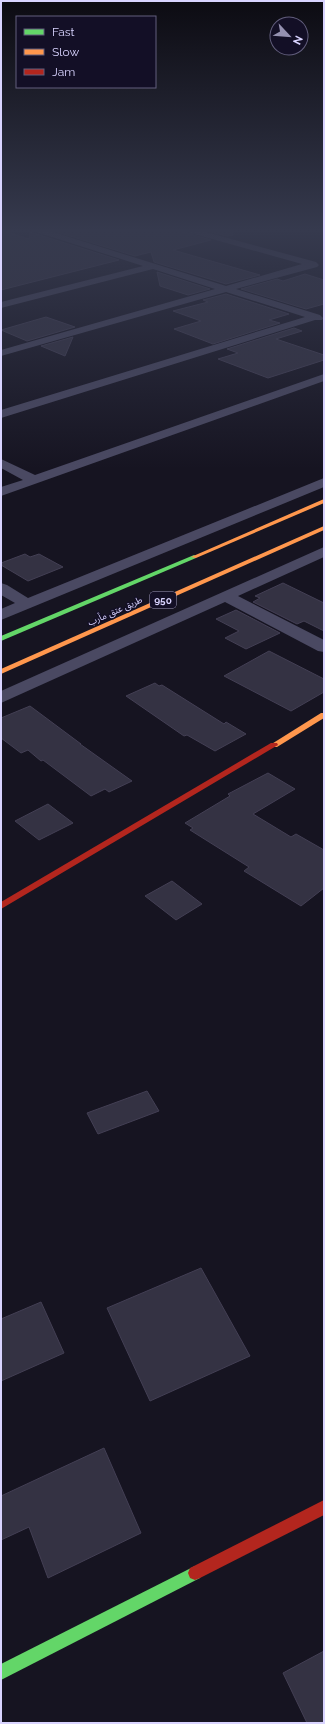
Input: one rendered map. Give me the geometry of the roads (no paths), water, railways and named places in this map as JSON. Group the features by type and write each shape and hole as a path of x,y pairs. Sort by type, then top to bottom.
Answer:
{"main road":[{"name":"طريق عتق مأرب","path":"1,639 324,501"},
{"name":"طريق عتق مأرب","path":"1,672 324,528"},
{"path":"1,906 324,715"},
{"path":"1,1672 324,1507"}],"street":[{"path":"1,353 158,308"},
{"path":"289,308 320,318"},
{"path":"1,414 320,318"},
{"path":"1,492 324,377"},
{"path":"1,463 34,480"},
{"path":"1,615 324,482"},
{"path":"1,698 324,551"},
{"path":"1,588 27,604"},
{"path":"225,596 324,647"}]}
